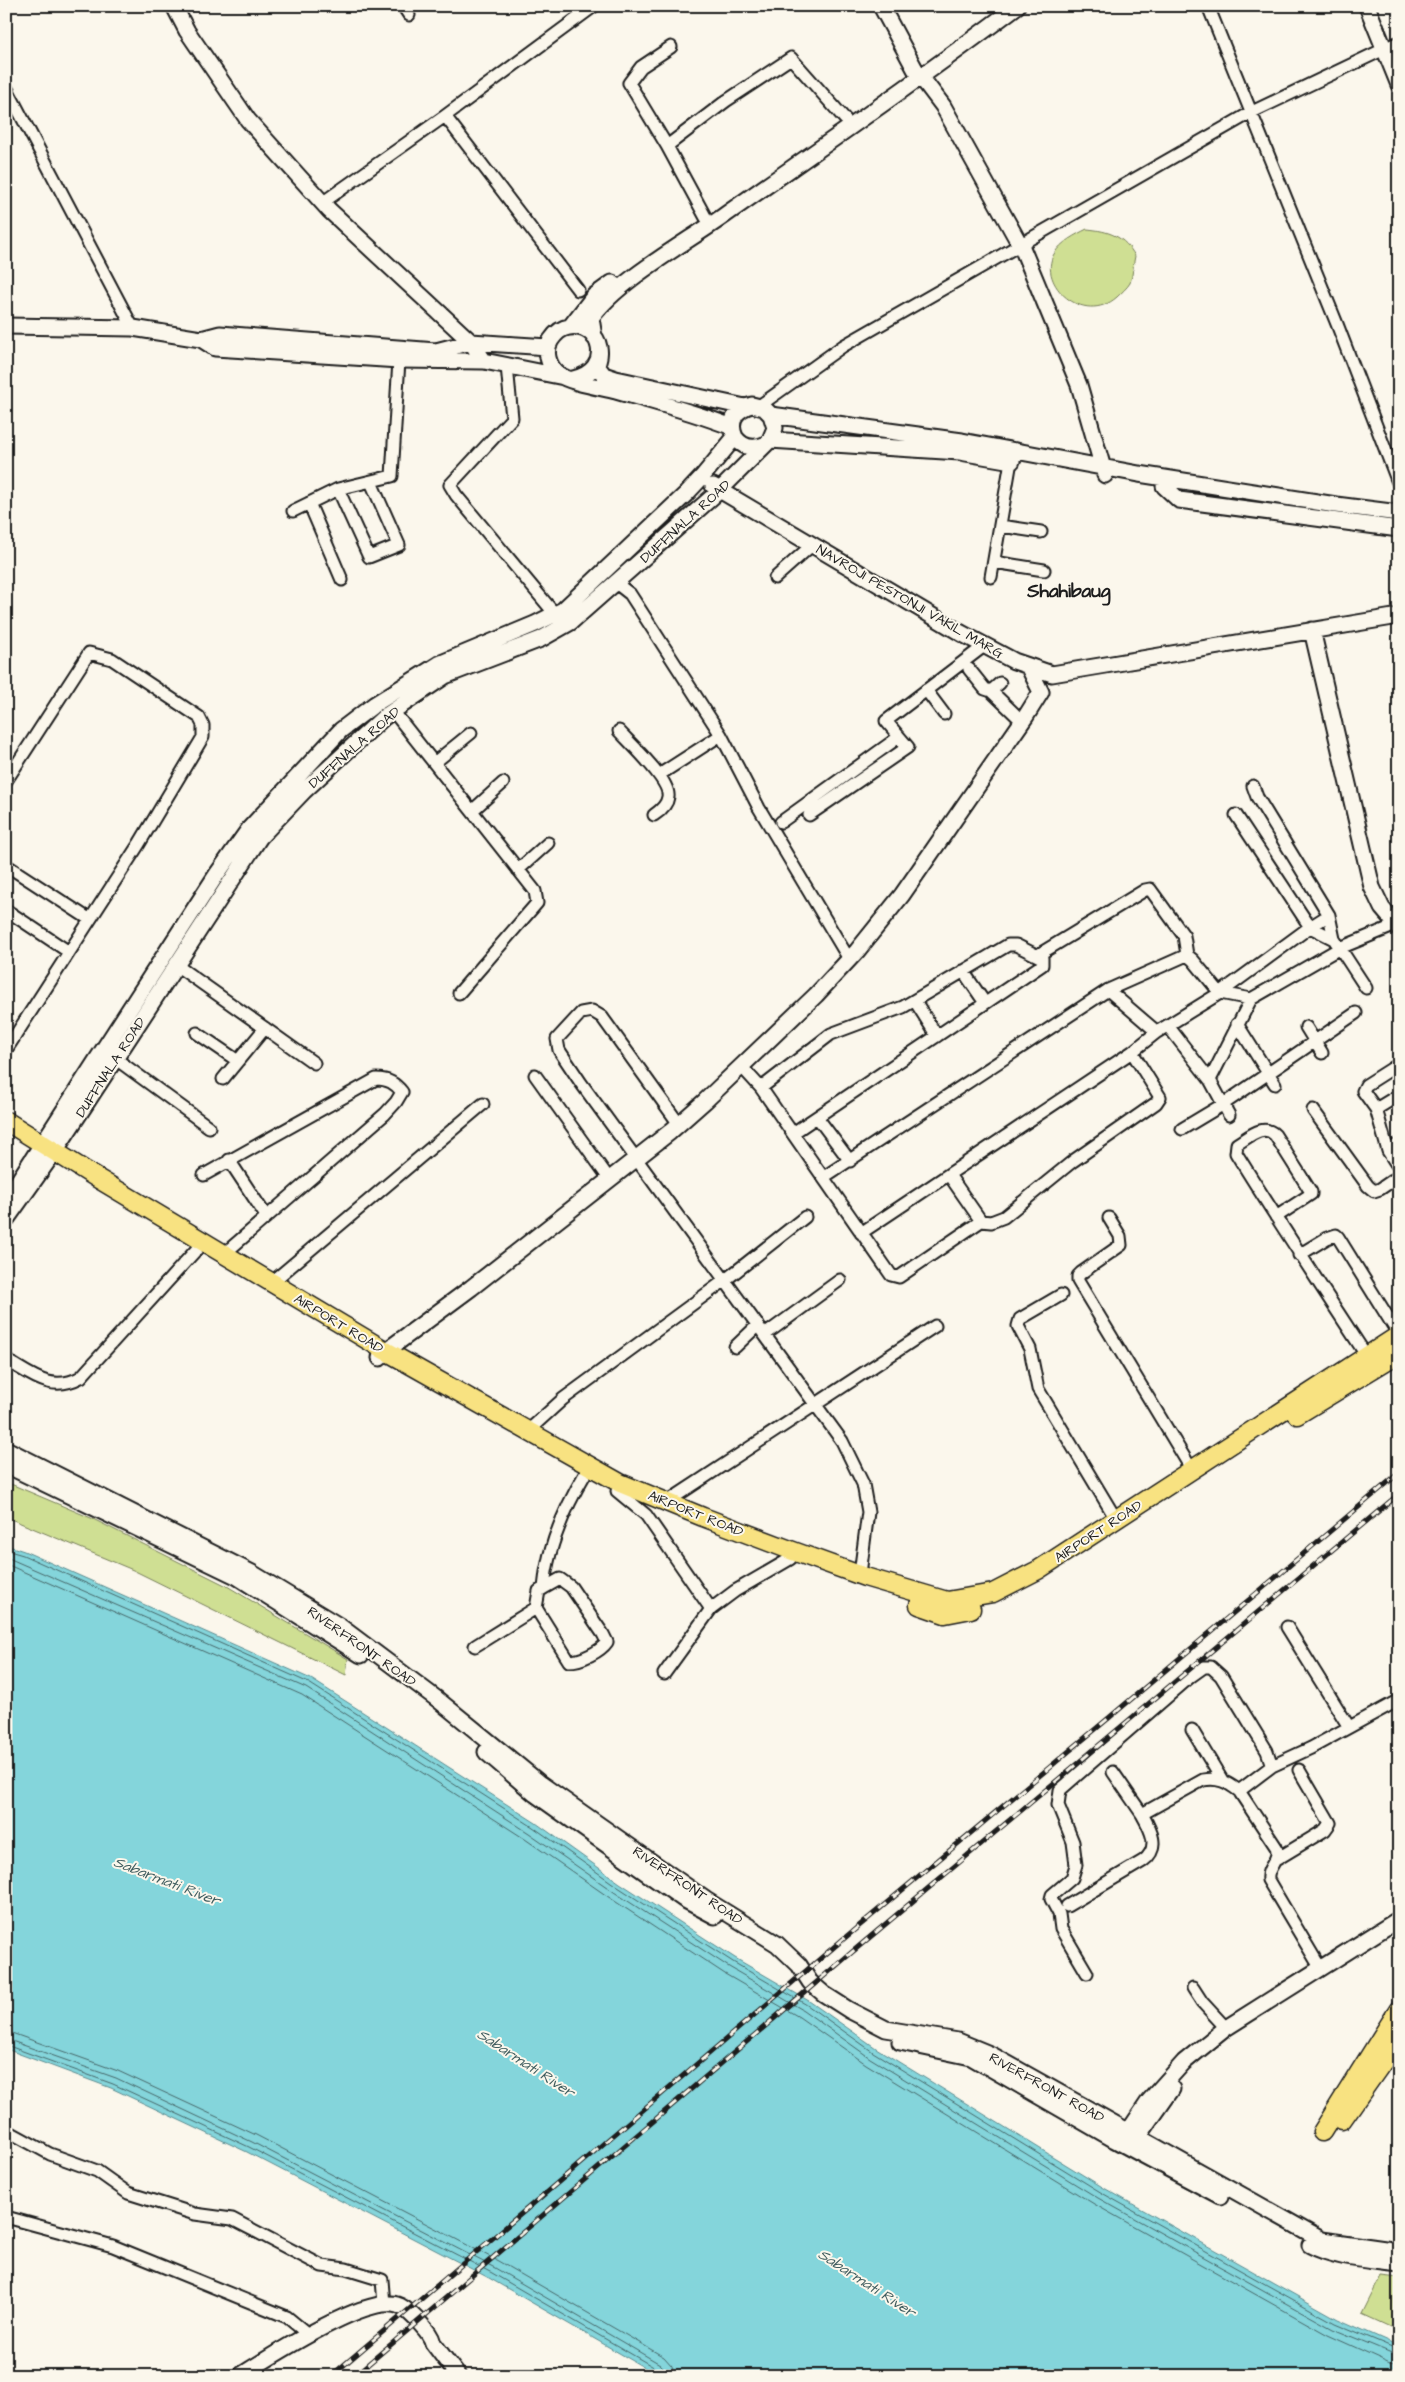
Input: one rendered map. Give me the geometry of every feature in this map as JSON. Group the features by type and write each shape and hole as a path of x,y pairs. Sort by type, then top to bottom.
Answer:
{"main road":[{"path":"174,6 187,31 248,120 322,203 471,342 484,361"},
{"path":"881,6 943,106 1020,245 1080,385 1104,472"},
{"path":"888,6 921,73"},
{"path":"570,327 594,296 845,119 921,73 1002,6"},
{"path":"1017,6 921,73 821,148 634,278 602,303 591,318 600,356 597,366 604,375 616,379 758,409 962,441 1164,486 1335,513 1399,520"},
{"path":"1367,6 1399,85"},
{"path":"6,326 133,328 201,339 216,348 399,360 484,361 568,378 688,410 733,432 744,446 758,448 767,443 960,452 1011,461 1399,513"},
{"path":"594,337 583,328 570,327 556,333 548,347 547,356 551,366 568,378 585,376 592,371 600,356"},
{"path":"201,339 220,334 436,351 471,342 548,347"},
{"path":"6,1220 46,1151 216,874 249,829 306,765 341,730 375,704 438,664 562,610 702,477 733,432 736,415 758,409"},
{"path":"758,409 774,428 767,443"},
{"name":"DUFFNALA ROAD","path":"46,1151 116,1059 260,837 304,790 393,711 445,676 541,639 571,622 719,491 767,443"},
{"name":"NAVROJI PESTONJI VAKIL MARG","path":"702,477 719,491 726,493 903,600 984,646 1028,666 1052,674 1399,616"},
{"path":"1164,486 1179,500 1399,529"},
{"path":"1312,630 1372,887 1382,908 1397,926"},
{"path":"1028,666 1041,692"},
{"path":"383,1355 610,1180 679,1124 816,995 849,959 902,895 1041,692 1072,671"},
{"name":"AIRPORT ROAD","path":"6,1120 46,1151 197,1249 617,1491 790,1559 945,1614 998,1603 1042,1578 1240,1450 1399,1353"},
{"name":"AIRPORT ROAD","path":"6,1130 46,1151 224,1254 383,1355 529,1430 620,1483 860,1574 947,1601 993,1593 1038,1570 1399,1335"},
{"path":"6,1200 46,1151"},
{"name":"RIVERFRONT ROAD","path":"6,1449 252,1574 340,1627 437,1699 542,1784 706,1900 777,1944 798,1965 810,1982 824,1994 849,2010 886,2030 958,2041 992,2056 1129,2141 1318,2250 1399,2264"},
{"name":"RIVERFRONT ROAD","path":"6,1465 236,1576 346,1644 433,1708 535,1794 684,1899 756,1940 774,1953 810,1993 853,2024 874,2034 902,2043 971,2058 1322,2240 1399,2251"},
{"path":"1129,2141 1149,2101 1184,2062 1226,2028 1321,1970 1399,1919"},
{"path":"1129,2141 1173,2088 1218,2045 1399,1928"},
{"path":"1399,2009 1325,2135 1399,2039"},
{"path":"240,2376 354,2312 387,2304 396,2304 403,2307 432,2337 433,2343 458,2376"}],"street":[{"path":"322,203 446,116 594,6"},
{"path":"1208,6 1252,112 1399,486"},
{"path":"758,409 844,346 1252,112 1399,42"},
{"path":"671,46 641,67 629,83 706,218"},
{"path":"666,146 791,58 845,119"},
{"path":"6,87 133,328"},
{"path":"446,116 578,290"},
{"path":"292,511 338,490 392,476 399,360"},
{"path":"507,366 512,418 450,485 456,496 555,614"},
{"path":"991,577 1011,461"},
{"path":"338,490 369,557 399,545 371,482"},
{"path":"309,503 342,580"},
{"path":"1000,526 1042,532"},
{"path":"776,578 812,545"},
{"path":"994,562 1044,570"},
{"path":"616,583 630,594 721,735 759,808 849,959"},
{"path":"809,815 908,747 886,720 984,646"},
{"path":"6,781 89,653 112,659 199,717 203,725 203,737 138,844 88,919 6,1050"},
{"path":"968,669 985,689 991,691 1022,721"},
{"path":"991,691 1000,683"},
{"path":"926,690 944,714"},
{"path":"393,711 535,891 536,903 459,993"},
{"path":"619,731 659,775 667,788 668,796 661,810 654,815"},
{"path":"434,763 471,733"},
{"path":"659,775 721,735"},
{"path":"782,822 899,737"},
{"path":"472,811 503,783"},
{"path":"1253,786 1329,915 1337,944 1366,988"},
{"path":"1236,815 1310,927 1337,944"},
{"path":"518,870 548,843"},
{"path":"6,865 88,919"},
{"path":"1038,955 1144,890 1150,889 1184,936 1187,956 1220,993 1251,999"},
{"path":"6,910 69,952"},
{"path":"861,1234 1132,1052 1157,1032 1220,993 1329,915"},
{"path":"1210,1080 1251,999 1337,944 1397,926"},
{"path":"761,1088 831,1034 916,1001 963,971 1012,944 1038,955 1043,961 1042,965 793,1133"},
{"path":"824,1177 1108,990 1187,956"},
{"path":"176,966 314,1063"},
{"path":"963,971 985,1003"},
{"path":"1108,990 1157,1032"},
{"path":"916,1001 937,1036"},
{"path":"679,1124 602,1017 592,1011 581,1013 557,1039 559,1050 724,1281 766,1334 842,1441 863,1484 868,1512 860,1574"},
{"path":"1182,1129 1222,1106 1356,1013"},
{"path":"1237,1024 1275,1084"},
{"path":"1168,1026 1210,1080 1222,1106 1229,1115"},
{"path":"1306,1027 1322,1053"},
{"path":"223,1079 265,1028"},
{"path":"197,1033 238,1061"},
{"path":"741,1066 761,1088 891,1275 899,1277 981,1221 991,1222 1004,1217 1073,1160 1160,1100 1160,1097 1132,1052"},
{"path":"116,1059 210,1127"},
{"path":"1399,1064 1363,1088 1363,1091 1376,1109 1388,1151 1399,1168"},
{"path":"535,1075 610,1180"},
{"path":"204,1176 229,1160 376,1079 385,1079 396,1084 402,1092 385,1114 224,1254"},
{"path":"1376,1109 1399,1095"},
{"path":"271,1283 483,1104"},
{"path":"1313,1110 1368,1186 1374,1191 1399,1176"},
{"path":"817,1117 850,1161"},
{"path":"1276,1217 1312,1192 1275,1135 1270,1130 1263,1129 1235,1148 1236,1153 1299,1255 1366,1355"},
{"path":"1388,1151 1399,1144"},
{"path":"229,1160 266,1216"},
{"path":"949,1175 981,1221"},
{"path":"529,1430 563,1399 724,1281 805,1217"},
{"path":"1109,1218 1120,1236 1121,1245 1081,1273 1078,1276 1078,1281 1192,1470"},
{"path":"1299,1255 1327,1238 1336,1235 1399,1335"},
{"path":"6,1360 47,1383 63,1384 81,1376 197,1249"},
{"path":"1364,1268 1399,1322"},
{"path":"766,1334 840,1280"},
{"path":"1061,1295 1020,1319 1018,1326 1030,1349 1038,1389 1116,1519"},
{"path":"735,1347 758,1325"},
{"path":"667,1502 935,1326"},
{"path":"544,1588 546,1566 569,1501 585,1474"},
{"path":"617,1491 646,1515 711,1609"},
{"path":"664,1674 711,1609 735,1591 790,1559"},
{"path":"560,1579 566,1582 607,1642 603,1647 576,1661 569,1661 536,1608 539,1591 544,1588 560,1579"},
{"path":"475,1646 536,1608"},
{"path":"1287,1626 1349,1727"},
{"path":"1087,1973 1061,1929 1059,1914 1051,1899 1052,1895 1072,1878 1076,1865 1073,1842 1058,1805 1060,1790 1204,1667 1211,1667 1221,1676 1267,1751 1272,1766"},
{"path":"1239,1791 1272,1766 1399,1700"},
{"path":"1192,1730 1222,1780"},
{"path":"1276,1859 1325,1830 1330,1823 1299,1770"},
{"path":"1067,1906 1143,1861 1152,1853 1153,1841 1150,1830 1142,1814 1113,1772"},
{"path":"1142,1814 1203,1780 1210,1778 1222,1780 1239,1791 1276,1847 1278,1853 1269,1870 1268,1880 1321,1970"},
{"path":"1193,1988 1202,2002 1226,2028"},
{"path":"6,2130 50,2154 96,2171 128,2193 194,2214 232,2219 322,2266 346,2269 382,2280 387,2304"},
{"path":"6,2216 113,2246 287,2317 309,2336"}],"green space":[{"path":"1087,229 1109,233 1121,239 1135,256 1131,280 1127,287 1117,297 1104,305 1090,307 1066,298 1057,288 1052,277 1050,265 1054,254 1064,242"},
{"path":"6,1482 91,1518 227,1586 348,1659 346,1675 133,1570 6,1517"},
{"path":"1381,2276 1399,2278 1399,2331 1362,2314"}],"water":[{"name":"Sabarmati River","path":"6,1545 24,1551 311,1679 536,1823 620,1883 735,1958 809,2001 876,2048 1104,2188 1338,2319 1399,2346 1399,2376 659,2376 489,2278 247,2152 111,2088 6,2049"}],"railway":[{"path":"331,2376 841,1941 1399,1473"},
{"path":"354,2376 851,1953 1399,1494"}],"district":[{"name":"Shahibaug","path":"1069,590"}]}
